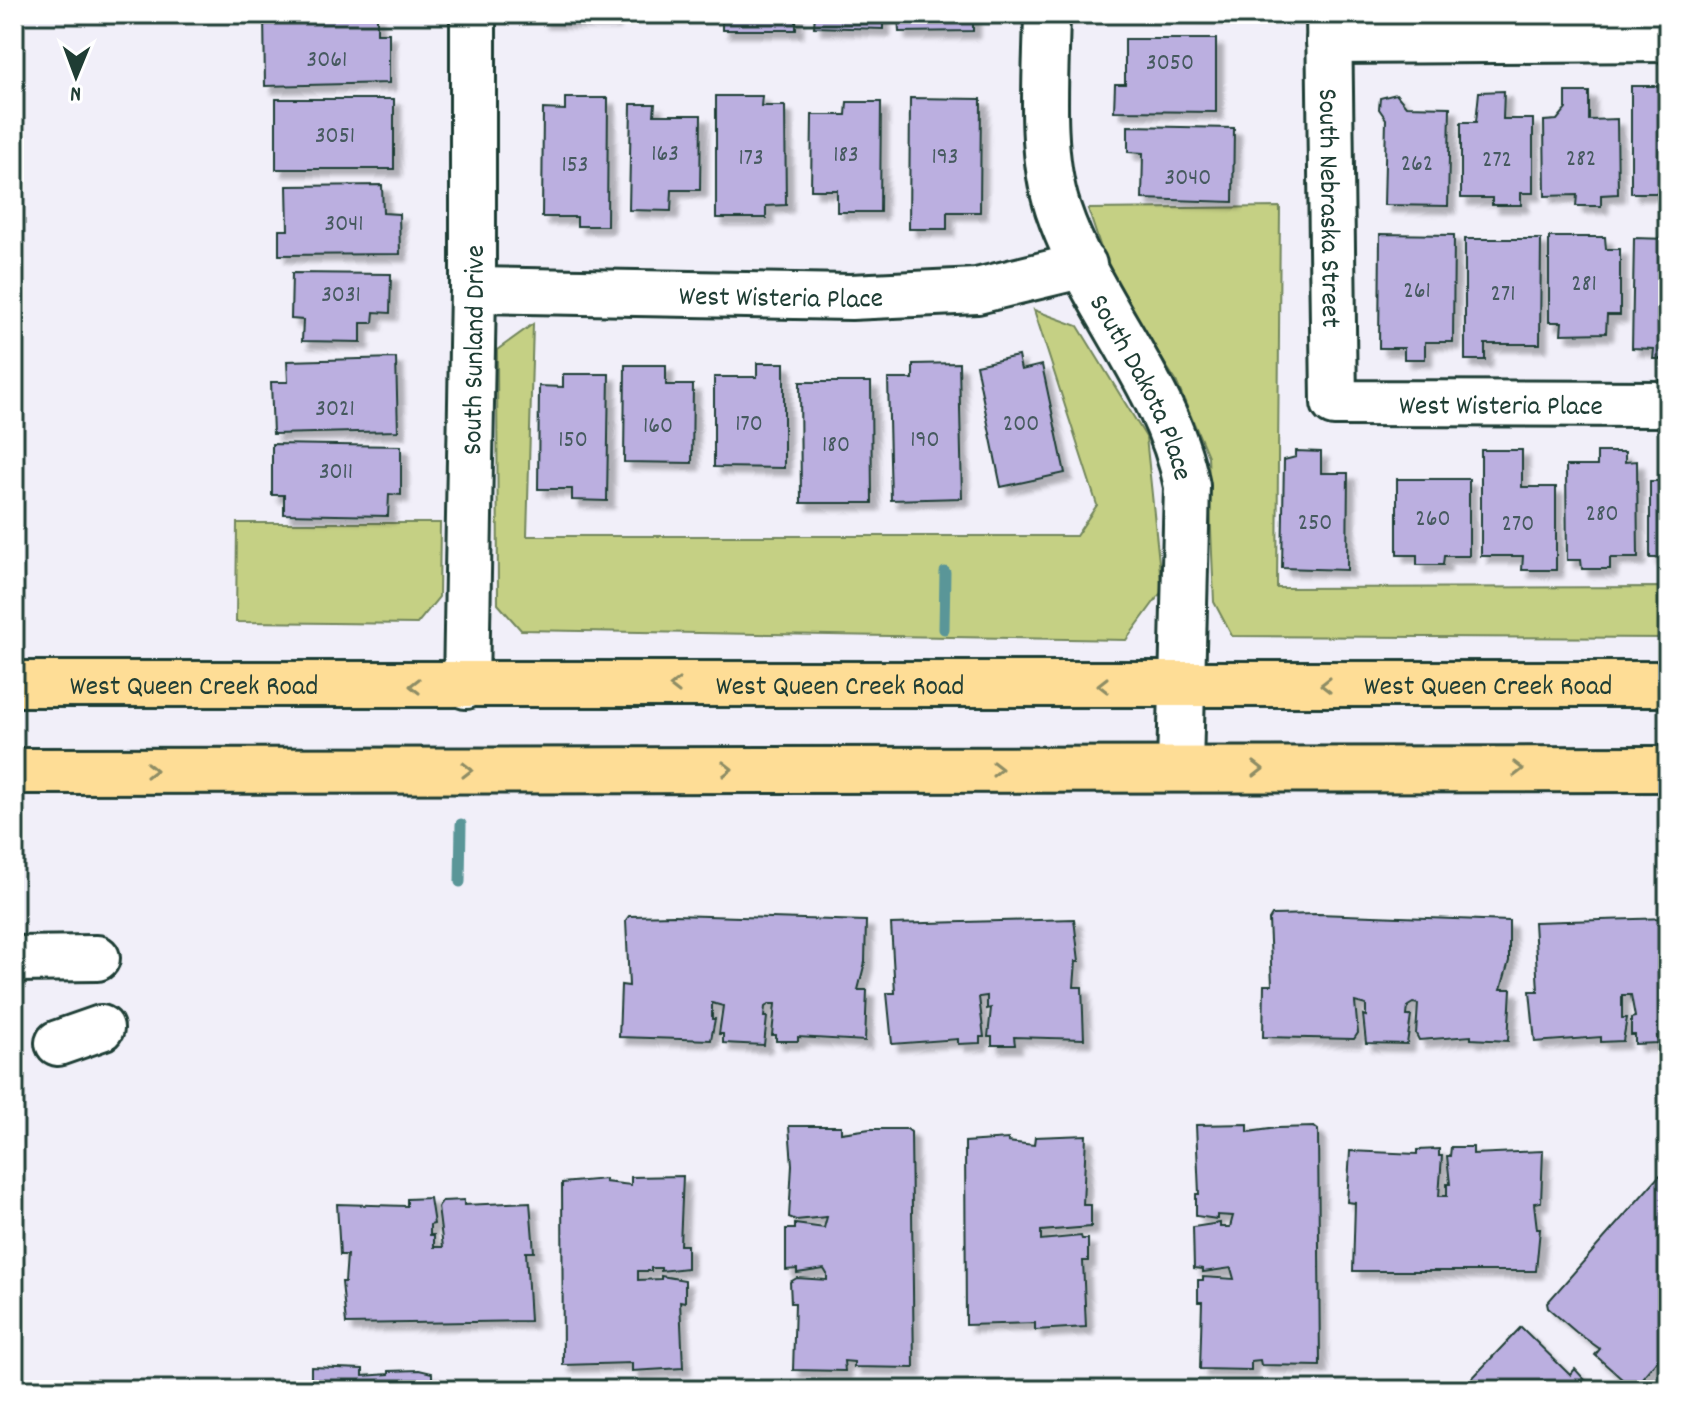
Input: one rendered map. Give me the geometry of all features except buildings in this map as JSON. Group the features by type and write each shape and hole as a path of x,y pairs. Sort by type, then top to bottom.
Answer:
{"main road":[{"name":"West Queen Creek Road","path":"14,684 1668,684"},
{"path":"14,771 1668,769"}],"street":[{"name":"South Sunland Drive","path":"466,686 473,290 473,14"},
{"name":"South Dakota Place","path":"1047,14 1049,150 1058,208 1084,265 1162,407 1180,449 1187,486 1180,768"},
{"path":"1329,28 1668,39"},
{"name":"South Nebraska Street","path":"1329,28 1334,403"},
{"name":"West Wisteria Place","path":"473,290 851,297 977,291 1084,265"},
{"name":"West Wisteria Place","path":"1334,403 1668,404"},
{"path":"14,959 97,958"},
{"path":"58,1043 101,1028"}],"green space":[{"path":"1280,207 1277,588 1668,587 1668,638 1232,636 1214,602 1208,456 1176,381 1112,281 1088,209"},
{"path":"1034,310 1078,326 1146,437 1162,591 1126,640 521,630 498,604 497,350 533,324 527,536 1076,536 1097,505"},
{"path":"237,523 440,523 439,597 417,624 236,622"}],"waterway":[{"path":"944,629 945,572"},
{"path":"460,882 461,824"}]}
